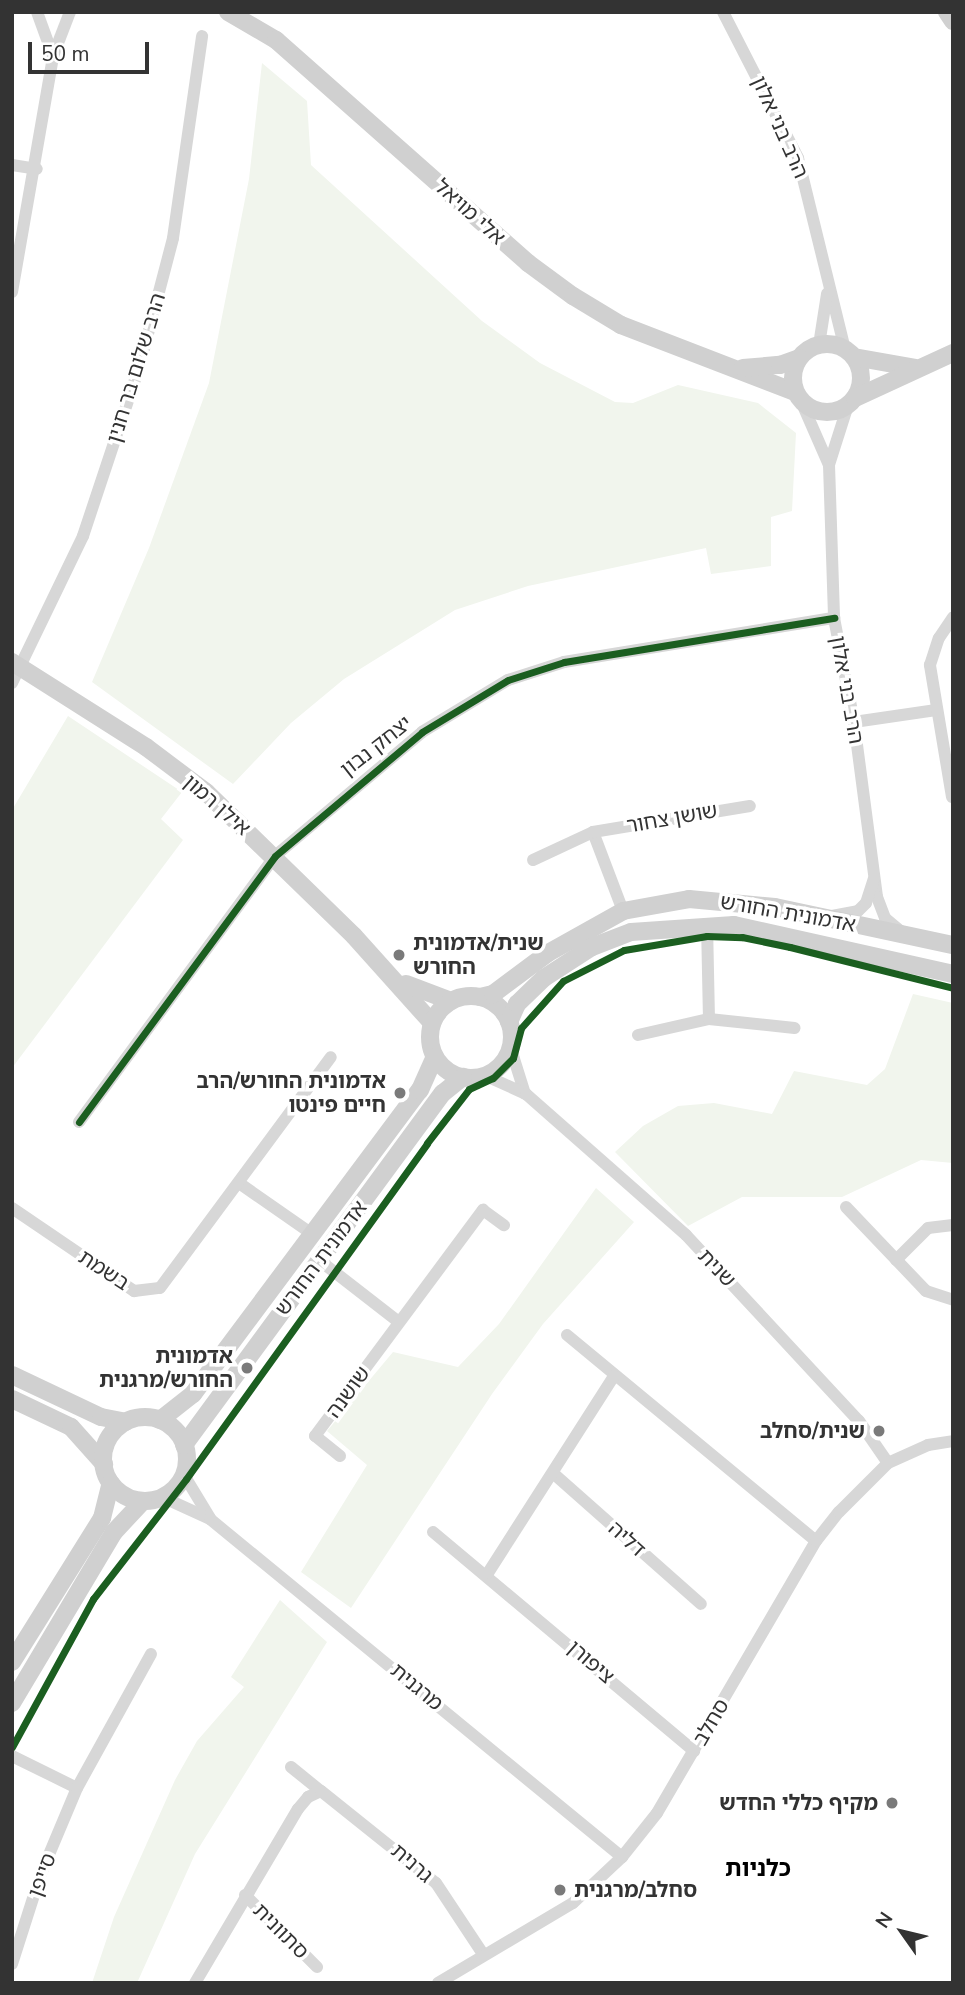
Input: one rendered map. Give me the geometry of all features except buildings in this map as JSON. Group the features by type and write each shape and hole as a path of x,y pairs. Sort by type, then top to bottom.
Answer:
{"street":[{"path":"37,12 53,56"},
{"path":"12,292 37,169 53,56 70,12"},
{"name":"אלי מויאל","path":"228,12 276,40 528,264 573,296 621,325 739,368 798,396"},
{"name":"הרב בני אלון","path":"723,12 798,158 814,213 828,290 849,353"},
{"path":"947,12 953,21"},
{"name":"הרב שלום בר חנין","path":"12,683 17,664 83,536 139,368 173,238 202,36"},
{"path":"12,165 37,169"},
{"name":"הרב בני אלון","path":"819,345 828,290"},
{"path":"915,368 819,345 799,358 793,374 798,396 823,413 915,368 953,353"},
{"path":"849,353 861,377 852,401"},
{"name":"אלי מויאל","path":"739,368 780,365 799,358"},
{"name":"הרב בני אלון","path":"798,396 829,465"},
{"name":"הרב בני אלון","path":"852,401 829,465 834,618 854,722 876,872 877,897 885,918 904,933"},
{"path":"951,797 936,710 932,653 953,617"},
{"name":"יצחק נבון","path":"79,1122 275,856 388,757 508,680 615,650 834,618"},
{"name":"אילן רמון","path":"17,664 146,747 206,792 275,856 397,979 432,1023"},
{"path":"854,722 936,710"},
{"name":"שושן צחור","path":"533,860 593,832 750,806"},
{"name":"שושן צחור","path":"593,832 623,911"},
{"name":"הרב בני אלון","path":"820,918 858,911 866,903 876,872"},
{"name":"אדמונית החורש","path":"480,997 493,994 548,953 623,911 689,899 721,899 904,933 953,945"},
{"path":"707,924 709,1019"},
{"name":"אדמונית החורש","path":"509,1022 517,1003 544,978 593,947 631,932 707,924 771,931 953,974"},
{"name":"אילן רמון","path":"397,979 451,1001"},
{"path":"480,997 498,1006 509,1022 510,1046 500,1065 484,1075 463,1077 435,1057 432,1023 451,1001 480,997"},
{"path":"638,1035 709,1019 794,1028"},
{"name":"שנית","path":"510,1046 526,1094"},
{"name":"בשמת","path":"12,1208 134,1291 146,1293 160,1288 331,1057"},
{"name":"אדמונית החורש","path":"160,1420 193,1394 420,1090 435,1057"},
{"name":"שנית","path":"484,1075 526,1094 686,1236 859,1421 888,1463"},
{"name":"אדמונית החורש","path":"184,1445 443,1093 463,1077"},
{"path":"239,1183 312,1234"},
{"path":"846,1207 926,1292 953,1300"},
{"name":"שושנה","path":"340,1456 315,1436 483,1210 505,1225"},
{"path":"896,1260 928,1228 953,1225"},
{"path":"319,1260 400,1322"},
{"path":"567,1335 816,1541"},
{"path":"12,1375 101,1417 126,1422 146,1417 160,1420 173,1428 184,1445 184,1475 162,1497 143,1501 128,1497 111,1483 104,1464 71,1427 12,1399"},
{"path":"488,1573 554,1474 614,1376"},
{"path":"104,1464 108,1440 126,1422"},
{"name":"סחלב","path":"438,1983 573,1903 622,1857 657,1813 816,1541 888,1463 928,1445 953,1441"},
{"name":"דליה","path":"554,1474 701,1604"},
{"name":"מרגנית","path":"184,1475 210,1519"},
{"path":"12,1662 102,1518 111,1483"},
{"name":"מרגנית","path":"162,1497 210,1519 622,1857"},
{"path":"12,1703 114,1532 143,1501"},
{"name":"ציפורן","path":"433,1532 488,1573 694,1751"},
{"name":"סייפן","path":"12,1964 40,1876 77,1788 151,1654"},
{"path":"12,1756 77,1788"},
{"name":"גרנית","path":"291,1767 436,1883 483,1954"},
{"path":"195,1983 298,1809 308,1797 321,1791"},
{"name":"סתוונית","path":"245,1895 317,1967"}],"shaded area":[{"path":"262,63 307,101 311,165 482,321 540,363 615,402 633,403 678,385 758,403 796,433 792,511 771,517 771,566 711,574 706,548 528,586 455,610 344,679 291,723 233,784 92,682 149,548 209,383 249,179"},
{"path":"68,716 182,792 161,819 183,840 12,1068 12,810"},
{"path":"913,994 953,1003 953,1163 921,1160 842,1197 742,1197 688,1226 615,1152 643,1126 678,1106 714,1103 772,1114 794,1071 867,1085 885,1069"},
{"path":"596,1188 634,1222 543,1324 492,1394 351,1608 301,1572 367,1465 327,1431 393,1352 458,1367 499,1324"},
{"path":"280,1600 327,1642 195,1854 137,1983 92,1983 114,1917 175,1780 197,1741 244,1687 231,1677"}],"cycle path":[{"path":"79,1122 275,856 422,732 508,680 564,662 834,618"},
{"path":"12,1747 93,1599 186,1479 427,1143 469,1089 493,1078 513,1058 521,1028 563,981 624,950 707,936 742,937 790,947 953,988"}],"place":[{"name":"שנית/אדמונית החורש","path":"399,955"},
{"name":"אדמונית החורש/הרב חיים פינטו","path":"400,1093"},
{"name":"אדמונית החורש/מרגנית","path":"247,1368"},
{"name":"שנית/סחלב","path":"879,1431"},
{"name":"מקיף כללי החדש","path":"892,1803"},
{"name":"סחלב/מרגנית","path":"560,1890"}],"district":[{"name":"כלניות","path":"758,1869"}]}
